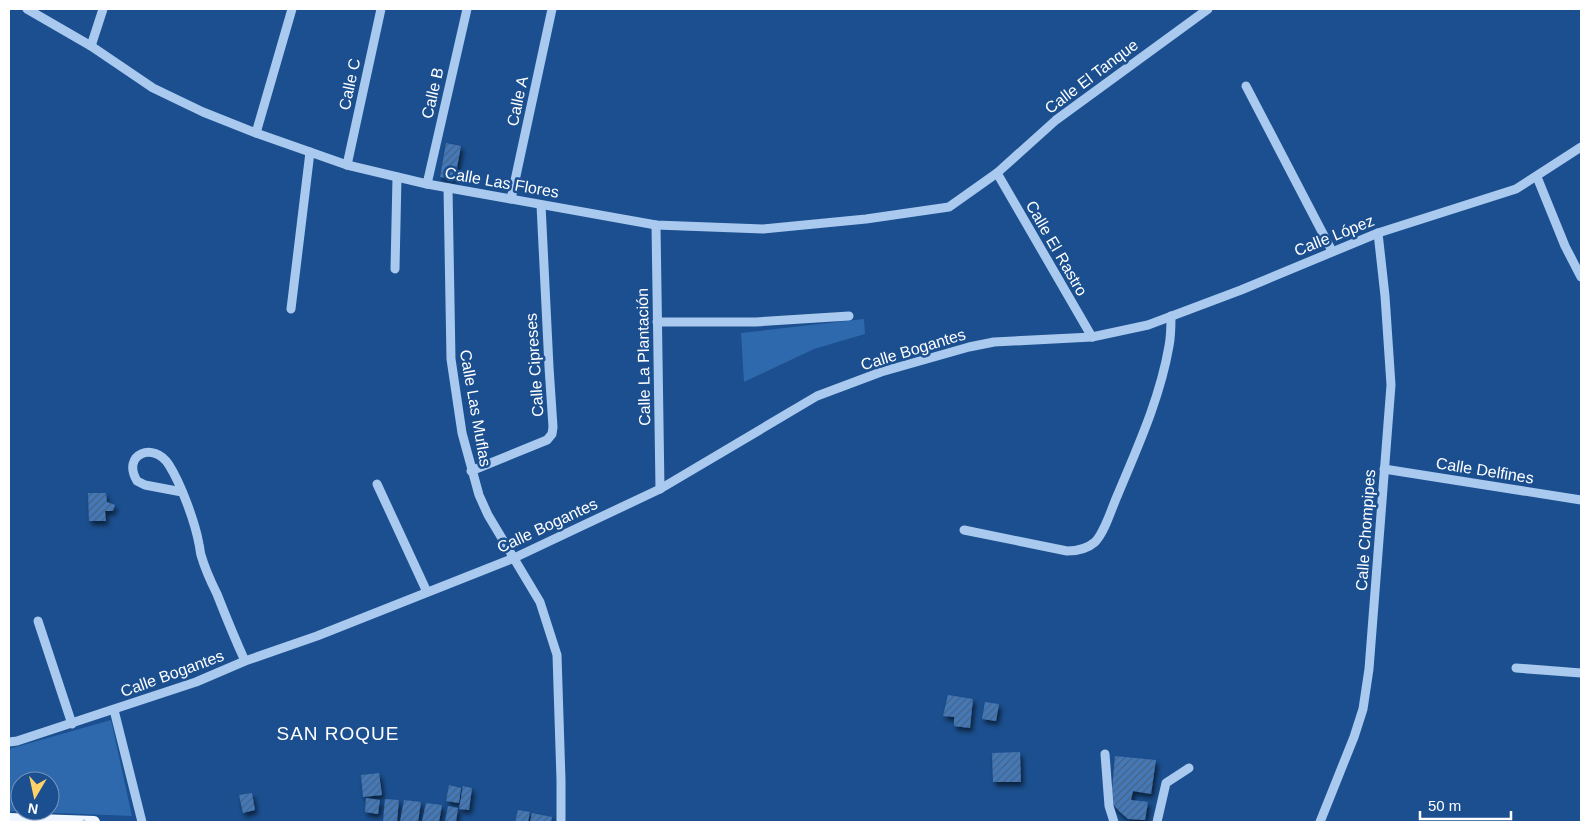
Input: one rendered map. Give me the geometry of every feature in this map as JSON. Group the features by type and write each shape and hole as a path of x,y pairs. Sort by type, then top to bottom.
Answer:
{"main road":[{"path":"60,821 89,819"}],"street":[{"name":"Calle Las Flores","path":"27,9 91,46 152,88 256,134 348,165 427,184 540,205 656,224 763,229 866,219 941,209 949,207 997,173"},
{"path":"91,46 103,9"},
{"path":"256,134 292,9"},
{"name":"Calle C","path":"348,165 381,9"},
{"name":"Calle B","path":"427,184 467,9"},
{"name":"Calle A","path":"511,199 552,9"},
{"name":"Calle El Tanque","path":"997,173 1056,120 1208,9"},
{"path":"1246,86 1332,251"},
{"name":"Calle López","path":"1092,337 1148,325 1241,290 1378,233 1516,189 1581,147"},
{"path":"292,310 310,152"},
{"name":"Calle El Rastro","path":"997,173 1092,337"},
{"path":"395,269 397,177"},
{"path":"1537,177 1565,246 1581,277"},
{"name":"Calle Las Muflas","path":"448,188 451,359 462,433 479,495 488,515 540,602 557,655 561,822"},
{"name":"Calle Cipreses","path":"471,471 547,440 552,434 540,205"},
{"name":"Calle La Plantación","path":"656,224 660,489"},
{"name":"Calle Chompipes","path":"1320,822 1363,710 1369,669 1391,385 1385,296 1378,233"},
{"path":"657,322 756,322 849,316"},
{"path":"964,530 1067,551 1076,551 1087,547 1096,540 1107,521 1148,422 1160,385 1169,345 1171,316"},
{"name":"Calle Bogantes","path":"9,742 72,724 196,682 245,661 317,636 514,558 660,489 817,396 881,372 969,346 994,342 1092,337"},
{"path":"182,492 145,485 137,481 132,470 140,453 145,452 163,458 173,472 182,492 195,528 204,563 245,661"},
{"name":"Calle Delfines","path":"1384,470 1581,500"},
{"path":"377,484 427,592"},
{"path":"38,621 72,724"},
{"path":"1516,668 1581,673"},
{"path":"114,710 142,822"},
{"path":"1105,754 1109,806 1114,822"},
{"path":"1157,822 1166,783 1189,768"}],"path":[{"path":"84,822 89,819"}],"shaded area":[{"path":"864,319 865,334 814,349 744,382 741,333"},
{"path":"111,720 132,816 60,813 60,771 10,771 9,811 9,749"}],"building":[{"path":"446,143 461,146 455,179 440,177"},
{"path":"88,493 106,493 107,502 115,505 113,511 105,511 106,521 89,521"},
{"path":"948,695 973,699 970,728 954,726 954,717 943,716"},
{"path":"985,702 999,704 996,721 982,719"},
{"path":"1020,752 1021,782 993,782 992,753"},
{"path":"1115,756 1156,760 1151,794 1133,791 1131,800 1148,802 1145,820 1128,819 1111,802"},
{"path":"379,773 382,795 363,797 361,775"},
{"path":"449,785 461,788 459,803 446,801"},
{"path":"463,786 472,788 469,810 459,809"},
{"path":"252,793 255,810 243,813 239,795"},
{"path":"366,798 380,800 378,814 365,812"},
{"path":"385,799 399,800 397,822 383,822"},
{"path":"404,800 421,802 418,822 400,822"},
{"path":"426,803 442,805 439,822 422,822"},
{"path":"448,806 458,808 456,822 445,822"},
{"path":"518,810 530,812 528,822 515,822"},
{"path":"532,813 552,817 551,822 530,822"}],"district":[{"name":"SAN ROQUE","path":"338,733"}]}
